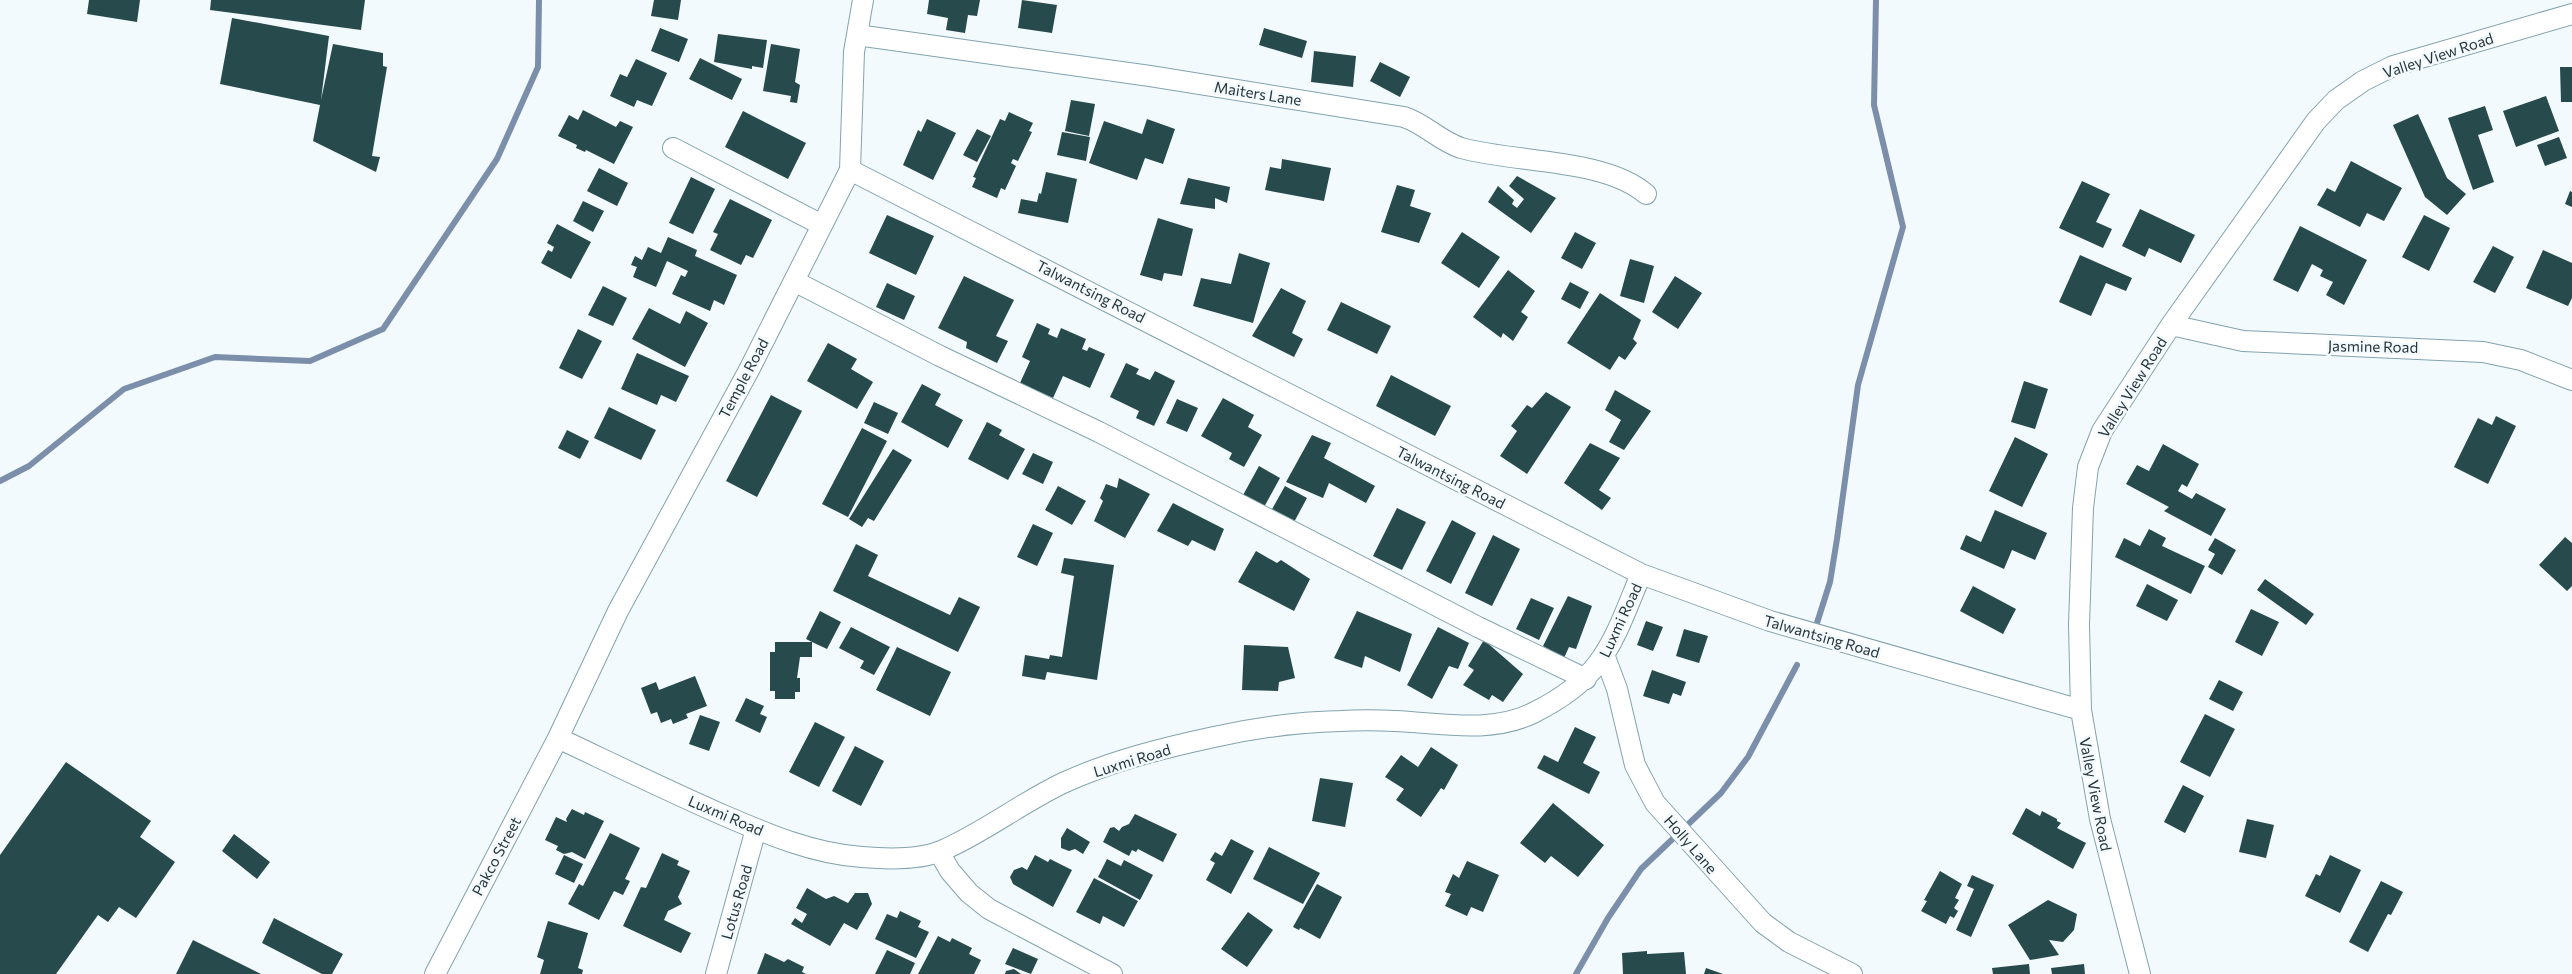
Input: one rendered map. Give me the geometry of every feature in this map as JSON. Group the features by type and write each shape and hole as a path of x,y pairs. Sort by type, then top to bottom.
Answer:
{"street":[{"name":"Temple Road","path":"558,738 618,611 749,370 850,170 857,35 863,0"},
{"name":"Valley View Road","path":"2140,974 2100,819 2081,710 2080,606 2083,508 2088,467 2102,432 2171,325 2316,121 2336,100 2363,81 2393,66 2572,14"},
{"name":"Maiters Lane","path":"857,35 1150,76 1404,117 1420,123 1459,147 1610,175 1634,184 1646,194"},
{"path":"673,148 822,225"},
{"name":"Talwantsing Road","path":"850,170 1641,574 1770,621 2081,710"},
{"path":"794,282 940,356 1099,432 1469,622 1586,679"},
{"name":"Jasmine Road","path":"2171,325 2243,341 2483,352 2522,360 2572,380"},
{"name":"Luxmi Road","path":"558,738 756,829 807,846 862,857 913,857 939,852 1062,784 1114,762 1216,737 1282,726 1338,721 1394,721 1474,727 1529,715 1555,701 1586,679 1605,657 1641,574"},
{"name":"Holly Lane","path":"1605,657 1617,689 1637,771 1655,803 1763,923 1775,933 1852,974"},
{"name":"Pakco Street","path":"435,974 558,738"},
{"name":"Lotus Road","path":"716,974 756,829"},
{"path":"939,852 950,871 969,893 989,909 1112,974"}],"building":[{"path":"89,0 140,0 137,22 87,14"},
{"path":"211,0 365,0 361,30 210,10"},
{"path":"654,0 681,0 678,20 651,16"},
{"path":"929,0 980,0 977,16 968,15 965,33 946,30 948,18 927,14"},
{"path":"1022,0 1057,5 1052,33 1018,28"},
{"path":"232,18 329,36 321,100 333,44 383,53 383,66 387,67 372,156 380,157 376,172 313,141 320,105 220,84"},
{"path":"660,28 688,39 679,62 651,51"},
{"path":"1264,28 1307,41 1302,58 1259,45"},
{"path":"718,34 767,40 763,68 752,66 752,69 714,62"},
{"path":"771,44 800,49 795,82 800,85 797,103 790,102 791,96 763,91"},
{"path":"1314,51 1356,56 1353,87 1311,82"},
{"path":"700,58 742,79 732,100 689,79"},
{"path":"636,59 667,73 652,106 637,100 634,107 610,96 620,74 627,77"},
{"path":"1380,62 1410,77 1400,97 1370,81"},
{"path":"2560,67 2572,67 2572,102 2561,102"},
{"path":"2546,96 2559,131 2516,147 2503,111"},
{"path":"1071,100 1095,104 1089,136 1065,131"},
{"path":"2485,106 2493,130 2478,135 2494,182 2473,190 2448,118"},
{"path":"583,110 616,127 620,121 633,127 614,164 586,150 585,152 576,148 577,145 558,136 569,115 578,120"},
{"path":"743,111 806,143 788,179 725,147"},
{"path":"1009,112 1033,123 1029,131 1032,132 1018,161 1013,159 1011,163 1016,166 1005,190 1001,188 997,198 972,187 976,178 973,177 1000,119 1005,121"},
{"path":"2418,114 2447,178 2466,194 2447,215 2425,197 2393,125"},
{"path":"927,119 956,133 933,180 903,165 918,130 921,132"},
{"path":"1147,119 1175,129 1163,164 1145,158 1137,180 1089,163 1104,121 1142,134"},
{"path":"977,129 991,136 977,162 963,155"},
{"path":"1062,132 1090,137 1086,161 1057,155"},
{"path":"2559,137 2567,158 2545,166 2537,145"},
{"path":"1282,159 1331,168 1324,201 1265,190 1270,167 1281,169"},
{"path":"2351,161 2402,188 2384,221 2367,213 2360,227 2317,205 2327,188 2335,192"},
{"path":"599,168 628,183 617,206 587,191"},
{"path":"1046,172 1077,179 1068,223 1018,213 1021,199 1037,202 1039,193 1041,194"},
{"path":"1517,176 1556,198 1531,233 1488,202 1498,186 1514,200 1512,204 1517,208 1524,199 1509,186"},
{"path":"691,177 715,189 693,234 669,223"},
{"path":"1188,178 1230,187 1227,203 1215,198 1215,209 1180,204"},
{"path":"2082,181 2110,194 2096,222 2112,229 2103,248 2059,228"},
{"path":"1397,185 1415,190 1410,206 1431,213 1419,243 1381,232"},
{"path":"2570,191 2572,192 2572,207 2565,204"},
{"path":"730,199 772,220 753,258 746,255 741,265 710,250 718,234 713,232"},
{"path":"583,201 604,211 593,232 573,221"},
{"path":"2140,209 2195,235 2181,263 2149,248 2145,257 2122,246"},
{"path":"887,215 934,236 916,275 869,253"},
{"path":"2424,215 2450,228 2429,271 2402,257"},
{"path":"1158,218 1193,229 1182,276 1164,273 1162,281 1140,275"},
{"path":"557,224 591,242 571,279 541,263 548,250 552,252 554,247 547,243"},
{"path":"2300,226 2367,260 2344,305 2326,295 2333,282 2320,276 2323,270 2312,264 2298,292 2273,280"},
{"path":"1462,232 1500,257 1479,288 1441,263"},
{"path":"1575,232 1596,243 1582,269 1561,258"},
{"path":"668,237 697,250 695,256 737,275 724,305 714,300 710,311 672,294 681,275 685,277 688,271 667,261 656,287 633,277 637,267 631,265 635,256 642,260 648,247 661,253"},
{"path":"2493,246 2514,257 2495,293 2473,282"},
{"path":"2543,250 2572,263 2572,298 2568,306 2526,288"},
{"path":"1239,253 1270,263 1253,323 1193,306 1201,278 1231,284"},
{"path":"2080,255 2132,278 2126,291 2106,283 2091,316 2059,302"},
{"path":"1630,259 1654,266 1644,303 1620,296"},
{"path":"1508,270 1535,291 1521,312 1528,317 1513,341 1503,333 1501,338 1473,317"},
{"path":"964,276 1014,300 996,336 1008,341 997,363 966,348 967,342 938,328"},
{"path":"1675,276 1702,293 1678,329 1652,312"},
{"path":"1570,282 1589,292 1580,309 1561,299"},
{"path":"887,283 915,296 904,320 876,307"},
{"path":"603,286 627,298 613,326 588,315"},
{"path":"1281,288 1306,301 1292,333 1303,339 1294,357 1252,336"},
{"path":"1600,293 1641,320 1633,339 1637,343 1625,360 1619,356 1610,370 1567,343"},
{"path":"1341,302 1391,326 1377,354 1327,330"},
{"path":"649,308 680,324 686,311 708,323 685,367 632,339"},
{"path":"1037,323 1050,329 1048,334 1057,338 1061,328 1086,339 1082,349 1087,351 1089,347 1105,354 1090,388 1063,376 1053,398 1020,383 1030,361 1022,357"},
{"path":"578,329 602,341 582,379 559,368"},
{"path":"828,343 857,359 851,369 873,382 857,409 807,381"},
{"path":"637,353 689,376 676,402 661,395 657,405 621,389"},
{"path":"1126,363 1139,369 1136,374 1150,380 1155,371 1175,381 1154,426 1136,418 1139,411 1110,397"},
{"path":"1391,375 1451,406 1435,436 1376,406"},
{"path":"2024,381 2048,389 2035,429 2011,422"},
{"path":"922,384 941,394 935,405 963,420 948,448 901,422"},
{"path":"1615,390 1651,411 1624,450 1609,442 1621,420 1605,410"},
{"path":"1546,392 1571,407 1527,474 1500,456 1517,431 1511,426 1527,405 1532,408"},
{"path":"771,395 802,411 757,497 726,481"},
{"path":"1223,398 1254,415 1248,427 1262,435 1244,467 1229,459 1232,453 1201,436"},
{"path":"1177,399 1198,408 1187,432 1166,423"},
{"path":"874,402 898,413 888,434 864,423"},
{"path":"609,407 656,430 641,460 594,438"},
{"path":"2496,416 2516,426 2488,484 2454,467 2478,418 2492,425"},
{"path":"987,422 1002,430 999,435 1025,449 1008,480 968,459"},
{"path":"862,428 887,441 848,517 822,504"},
{"path":"567,430 589,441 580,459 558,448"},
{"path":"1312,435 1331,443 1324,458 1375,486 1366,503 1329,483 1323,498 1286,482"},
{"path":"2015,437 2048,454 2022,507 1989,491"},
{"path":"1590,443 1620,458 1599,490 1611,498 1602,510 1564,483"},
{"path":"2163,444 2199,464 2187,487 2182,484 2178,491 2192,499 2196,493 2226,509 2211,536 2164,511 2169,507 2126,484 2137,465 2149,471"},
{"path":"893,449 912,460 874,521 868,518 862,527 849,519"},
{"path":"1033,453 1053,462 1043,484 1022,474"},
{"path":"1259,466 1280,478 1263,509 1242,497"},
{"path":"1119,478 1150,494 1125,538 1094,521 1103,501 1100,498 1106,484 1117,488"},
{"path":"1058,486 1086,501 1072,525 1045,510"},
{"path":"1285,486 1307,498 1293,524 1271,511"},
{"path":"1173,503 1224,529 1215,551 1192,540 1188,546 1157,531"},
{"path":"1397,508 1426,522 1402,570 1373,556"},
{"path":"1995,510 2047,533 2035,560 2012,550 2004,569 1960,549 1966,535 1981,542"},
{"path":"1452,520 1476,533 1451,584 1426,571"},
{"path":"1033,524 1053,533 1037,566 1017,557"},
{"path":"2149,529 2166,538 2162,546 2205,566 2191,594 2115,557 2124,538 2140,546"},
{"path":"1493,535 1520,549 1492,606 1465,593"},
{"path":"2565,537 2572,543 2572,586 2567,591 2539,565"},
{"path":"2215,538 2236,550 2222,575 2208,567 2215,554 2208,550"},
{"path":"856,544 878,555 868,576 950,615 959,597 980,607 958,652 833,591"},
{"path":"1256,551 1277,563 1281,560 1310,579 1294,611 1238,582"},
{"path":"1064,558 1114,565 1097,680 1047,672 1045,680 1022,676 1025,655 1049,659 1050,655 1062,657 1074,576 1061,573"},
{"path":"2265,579 2314,614 2306,625 2257,590"},
{"path":"2147,584 2178,600 2167,621 2136,606"},
{"path":"1973,586 2016,609 2003,634 1960,611"},
{"path":"1568,596 1592,606 1576,649 1569,647 1564,658 1543,646"},
{"path":"1531,598 1554,608 1539,640 1516,629"},
{"path":"2251,609 2279,622 2262,656 2235,642"},
{"path":"820,611 841,622 827,649 806,639"},
{"path":"1357,611 1412,634 1400,672 1365,656 1362,668 1334,658"},
{"path":"1646,621 1663,627 1653,651 1637,645"},
{"path":"851,627 890,647 874,675 860,668 864,661 839,648"},
{"path":"1438,627 1469,643 1458,669 1449,666 1432,699 1407,685"},
{"path":"1684,629 1708,636 1699,663 1676,656"},
{"path":"1484,640 1523,674 1503,702 1492,695 1489,700 1463,685 1474,670 1468,666"},
{"path":"775,642 812,642 812,657 800,657 797,678 800,678 800,692 795,692 795,699 775,699 775,691 770,691 770,652 775,652"},
{"path":"1244,645 1288,647 1295,678 1279,682 1278,691 1242,690"},
{"path":"897,647 951,672 930,716 876,690"},
{"path":"1652,670 1686,682 1681,696 1673,693 1669,704 1643,696"},
{"path":"695,676 707,706 686,714 688,718 673,724 671,719 661,723 657,712 651,714 641,688 656,682 659,690"},
{"path":"2219,680 2243,692 2233,711 2209,699"},
{"path":"746,698 764,706 760,714 767,717 760,733 735,721"},
{"path":"2205,714 2235,729 2210,777 2180,762"},
{"path":"700,715 720,722 709,751 689,744"},
{"path":"815,722 845,737 819,787 789,772"},
{"path":"1575,727 1596,737 1583,763 1600,772 1589,794 1537,768 1544,755 1558,762"},
{"path":"855,746 884,761 861,806 832,791"},
{"path":"1431,747 1458,765 1444,790 1441,788 1421,817 1396,800 1404,789 1385,777 1401,755 1418,767"},
{"path":"66,762 151,821 140,837 175,862 136,918 119,907 108,922 98,915 56,974 0,974 0,855"},
{"path":"1320,778 1353,783 1345,827 1312,821"},
{"path":"2183,785 2204,796 2185,833 2164,822"},
{"path":"1553,803 1604,845 1578,877 1551,856 1545,863 1520,843"},
{"path":"2026,808 2040,816 2042,811 2057,819 2061,823 2057,828 2086,843 2073,869 2012,834"},
{"path":"572,809 584,815 585,812 604,821 585,859 572,852 564,854 556,850 558,846 545,840 556,817 567,822 566,819"},
{"path":"1135,814 1177,834 1163,862 1138,849 1136,852 1132,850 1129,856 1103,842 1110,828 1114,827 1119,831 1122,827 1129,824"},
{"path":"2247,819 2274,825 2266,858 2239,852"},
{"path":"1067,828 1090,842 1083,854 1075,849 1069,851 1061,848 1061,838"},
{"path":"610,833 640,848 625,879 630,881 623,895 614,891 599,920 568,904 579,884 583,886"},
{"path":"234,834 270,862 257,879 222,851"},
{"path":"1231,839 1254,851 1231,894 1206,880 1215,863 1210,860 1215,852 1222,856"},
{"path":"1269,847 1320,873 1303,904 1253,879"},
{"path":"662,853 679,861 677,865 690,871 678,897 682,904 668,911 664,920 691,933 681,953 623,926 641,887 646,888"},
{"path":"564,855 583,864 574,883 555,874"},
{"path":"1035,855 1048,862 1050,859 1072,870 1053,907 1013,884 1010,877 1014,870 1022,867 1027,870"},
{"path":"2330,855 2361,870 2340,913 2305,896 2316,874 2320,876"},
{"path":"1107,859 1121,866 1124,860 1153,875 1140,900 1098,877"},
{"path":"1467,861 1499,875 1483,912 1471,907 1467,916 1445,906 1451,894 1445,892 1453,874 1459,878"},
{"path":"1940,871 1962,884 1955,898 1959,900 1954,908 1958,911 1954,918 1950,916 1946,924 1921,911 1927,901 1924,900"},
{"path":"1972,875 1994,885 1971,937 1956,930 1974,889 1967,886"},
{"path":"1094,878 1138,901 1124,927 1103,916 1100,924 1076,912"},
{"path":"2381,881 2403,892 2391,915 2388,914 2368,952 2349,942"},
{"path":"1317,884 1342,897 1320,939 1300,928 1299,930 1293,927"},
{"path":"807,888 826,899 834,896 848,903 855,893 868,893 872,904 857,930 844,923 830,946 791,924 795,918 802,923 807,914 796,908"},
{"path":"2048,900 2077,914 2074,930 2063,942 2049,940 2059,955 2030,960 2008,925"},
{"path":"900,911 921,921 918,927 929,932 916,958 875,939 887,914 897,918"},
{"path":"1248,912 1273,930 1247,967 1221,949"},
{"path":"274,918 343,954 332,974 322,974 262,943"},
{"path":"548,921 588,933 578,968 583,970 582,974 540,974 544,960 537,957"},
{"path":"938,936 950,942 952,938 972,948 969,954 981,960 974,974 918,974"},
{"path":"193,940 261,974 176,974"},
{"path":"1013,948 1038,959 1031,974 1005,964"},
{"path":"887,950 915,963 910,974 875,974"},
{"path":"1647,951 1647,954 1684,952 1686,974 1623,974 1622,953"},
{"path":"765,953 784,962 788,959 804,967 802,972 806,974 757,974"},
{"path":"2029,964 2030,974 1993,974 1992,968"},
{"path":"2084,964 2085,974 2052,974 2051,968"},
{"path":"1706,968 1723,974 1704,974"},
{"path":"1014,969 1021,974 1005,974 1006,971"}],"waterway":[{"path":"0,481 29,466 124,389 215,357 310,361 383,329 497,159 538,67 539,0"},
{"path":"1817,623 1830,582 1858,385 1903,227 1874,105 1876,0"},
{"path":"1576,974 1608,918 1641,869 1721,793 1748,757 1797,665"}]}
